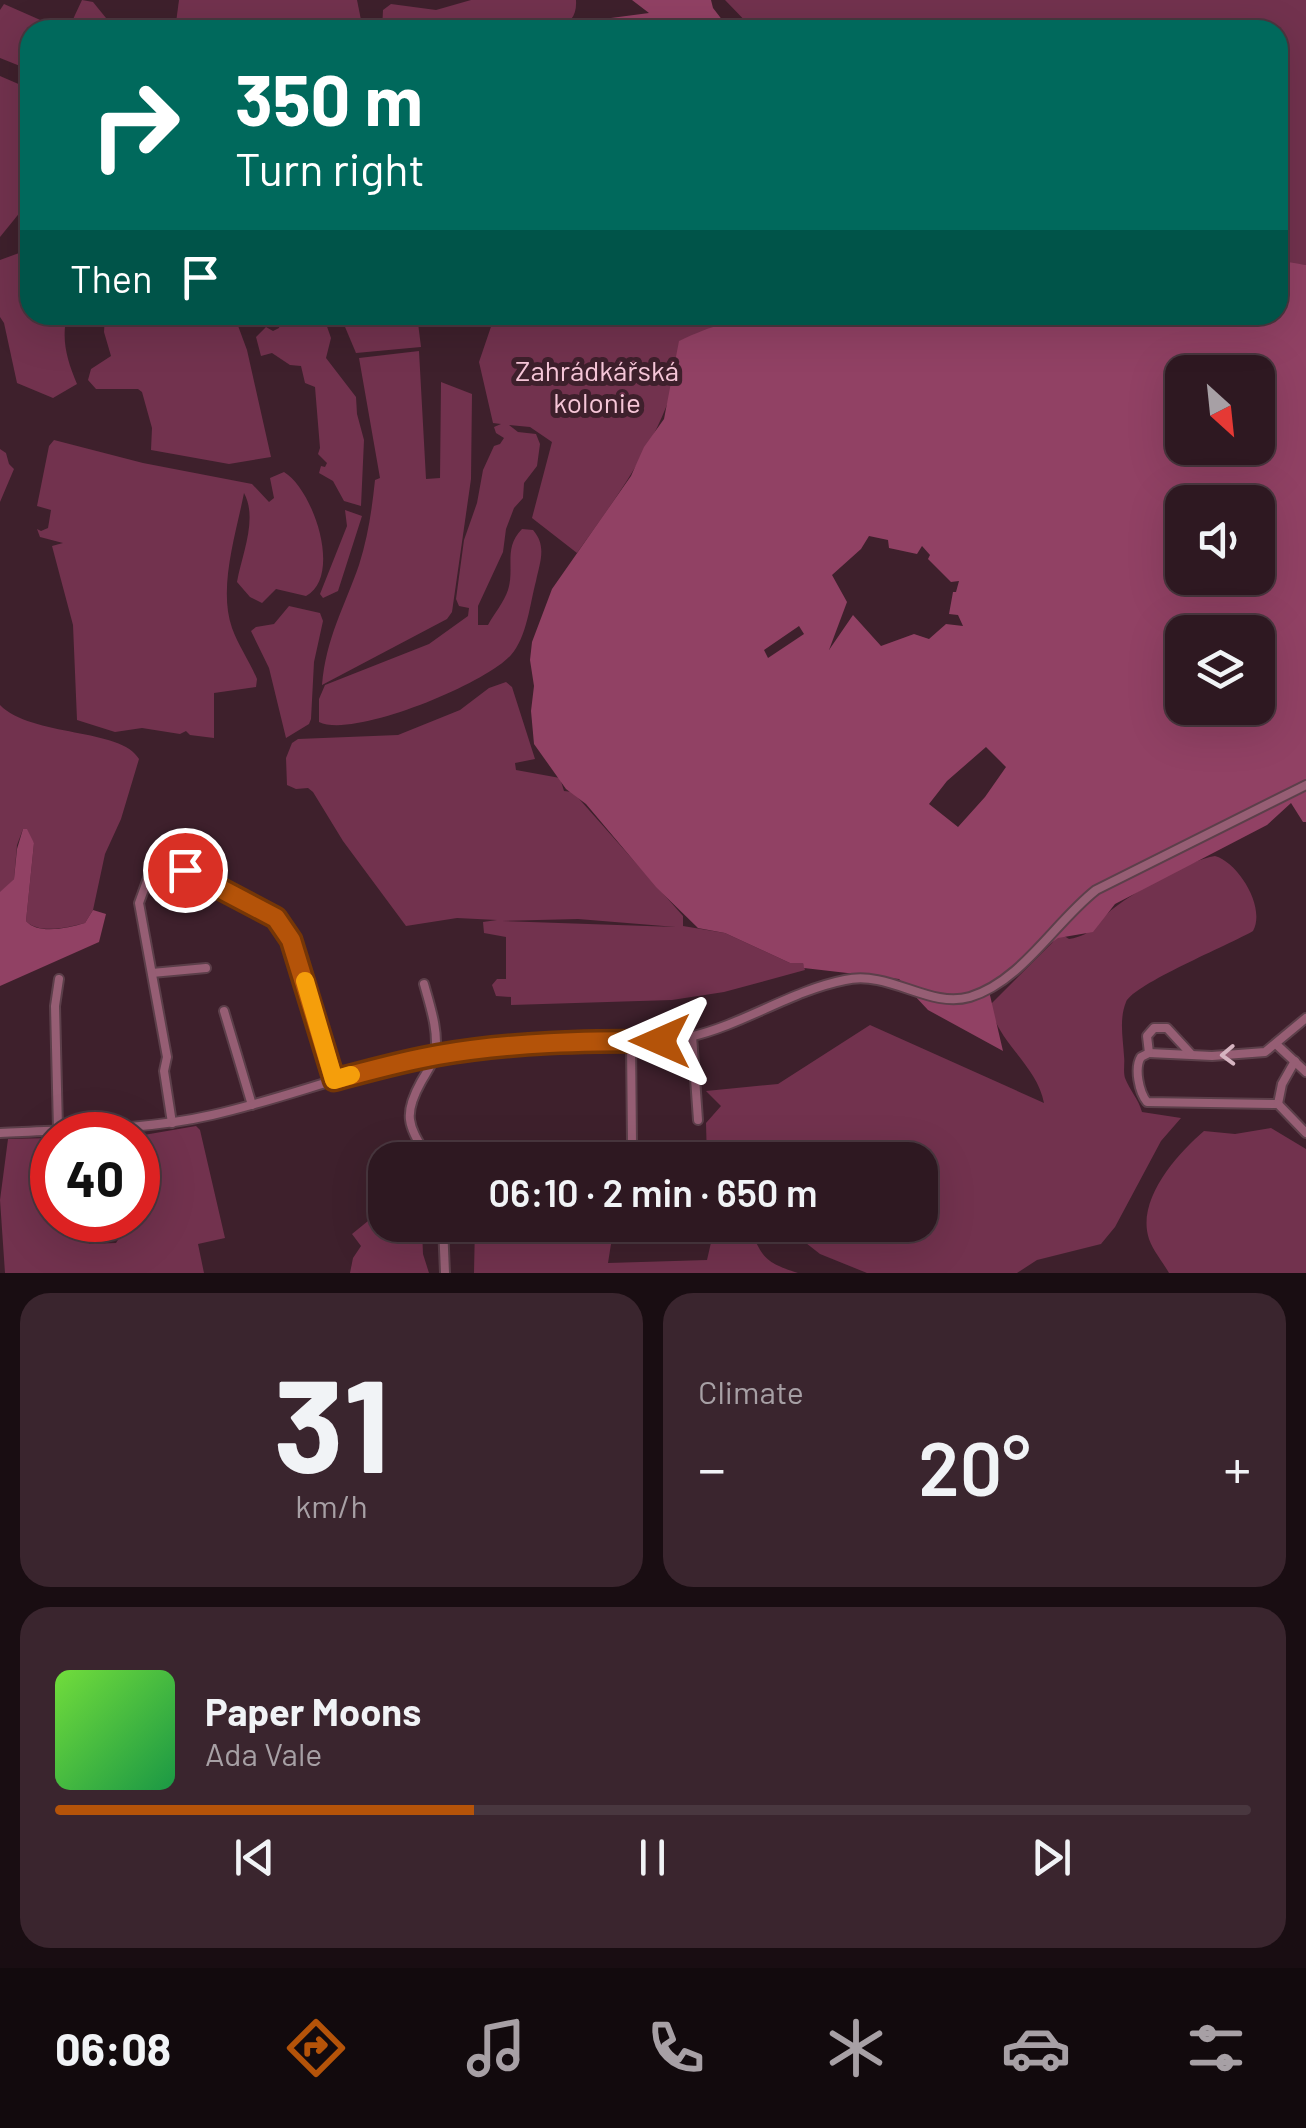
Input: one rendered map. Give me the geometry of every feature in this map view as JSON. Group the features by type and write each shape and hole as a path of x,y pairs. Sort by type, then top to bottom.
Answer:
{"street":[{"path":"160,1124 252,1105 434,1055 561,1042 692,1036 734,1024 819,987 856,978 872,976 953,1000 968,998 1000,985 1096,890 1306,785"},
{"path":"172,1123 164,1071 167,1057 139,903 152,870 185,870 276,918 291,940 334,1080"},
{"path":"152,973 206,968"},
{"path":"58,1112 55,1006 59,979"},
{"path":"419,1142 409,1109 434,1055 434,1030 424,984"},
{"path":"224,1011 252,1105"},
{"path":"1306,1018 1278,1045 1264,1052 1212,1056 1149,1053 1138,1060 1142,1096 1147,1102 1278,1104 1306,1132"},
{"path":"1149,1053 1147,1036 1154,1028 1167,1028 1191,1054"},
{"path":"692,1036 698,1120"},
{"path":"631,1041 632,1142"},
{"path":"1278,1045 1306,1072"},
{"path":"1278,1104 1282,1084 1295,1061"},
{"path":"0,1133 30,1131"},
{"path":"444,1242 445,1273"}],"green space":[{"path":"82,0 93,2 107,20 73,20"},
{"path":"179,0 357,0 361,20 176,20"},
{"path":"471,0 576,0 570,20 382,20 383,10 391,4 436,10"},
{"path":"725,0 1306,0 1306,265 1288,264 1288,20 744,20"},
{"path":"4,4 40,20 20,20 20,66 0,58 0,10"},
{"path":"0,76 20,85 20,212 0,237"},
{"path":"20,253 20,325 66,325 66,350 77,384 53,398 17,383 0,317 0,260"},
{"path":"104,325 238,325 271,457 229,464 151,450 152,428 142,392 96,389 88,380 91,369 111,356"},
{"path":"326,325 331,338 326,358 356,397 364,440 361,506 344,501 333,481 319,473 327,463 318,454 315,387 305,383 301,366 290,365 272,353 261,356 256,337 266,327 273,331"},
{"path":"344,325 418,325 421,347 356,353"},
{"name":"Zahrádkářská kolonie","path":"492,325 722,325 680,341 678,368 658,425 627,480 577,553 532,518 552,442 530,427 509,425 518,432 536,434 540,444 537,466 524,483 523,498 514,508 506,529 503,552 478,606 478,625 488,625 506,594 516,536 522,529 533,530 540,542 540,561 527,620 511,655 476,680 389,716 360,723 319,722 319,699 325,685 429,644 468,616 469,608 459,606 456,599 464,540 483,470 494,446 504,438 494,427 501,424 493,423 479,362"},
{"path":"419,351 426,479 440,478 441,382 472,394 471,479 452,612 447,619 322,685 332,638 365,544 375,480 380,478 359,358"},
{"path":"54,440 143,463 252,484 269,502 274,498 270,478 284,472 305,496 323,552 317,586 306,596 276,589 262,603 250,597 237,582 250,514 244,493 230,561 228,612 257,679 256,687 214,693 214,738 186,731 180,734 142,728 115,732 77,720 73,625 52,546 63,543 40,537 37,529 48,528 51,510 37,506 49,446"},
{"path":"0,449 14,469 0,502"},
{"path":"345,510 362,516 338,591 323,598 320,594 347,526"},
{"path":"289,606 320,613 323,621 314,662 311,719 286,738 269,668 251,631 274,624"},
{"path":"506,682 512,687 535,759 515,763 516,770 560,778 564,791 573,792 683,916 683,926 725,933 790,963 803,963 805,970 724,992 672,1000 511,1005 511,997 496,996 492,985 497,979 506,979 506,937 484,933 483,922 497,920 457,918 406,926 343,841 313,792 287,785 286,758 298,739 398,735 460,710 489,688","holes":["578,919 676,927 502,921"]},
{"path":"0,705 32,723 114,742 139,759 121,819 105,854 93,910 85,923 45,929 26,921 34,843 23,829 17,845 14,879 0,893"},
{"path":"1215,856 1233,867 1253,899 1256,921 1253,931 1163,975 1126,1002 1122,1029 1127,1083 1142,1112 1181,1118 1161,1141 1115,1227 1101,1244 1037,1260 1017,1273 867,1273 820,1254 805,1242 938,1242 938,1142 707,1142 706,1123 721,1106 706,1091 778,1084 870,1025 1044,1103 1033,1076 1000,1029 991,1004 1061,934 1069,939 1084,934 1114,908 1191,863"},
{"path":"196,1126 200,1130 225,1238 198,1244 204,1273 5,1273 0,1200 8,1139 30,1138 30,1242 160,1242 160,1132"},
{"path":"1271,1128 1306,1149 1306,1273 1169,1273 1149,1239 1147,1224 1154,1194 1171,1165 1204,1131 1235,1134"},
{"path":"368,1221 368,1242 422,1242 429,1273 350,1273 361,1246 352,1234"},
{"path":"475,1242 611,1242 608,1263 707,1260 711,1242 756,1242 776,1265 798,1273 474,1273"}],"shaded area":[{"path":"632,0 711,0 722,20 596,20 649,13"},
{"path":"1288,262 1306,265 1306,822 1291,803 1267,825 1115,904 1093,932 1058,938 989,991 1003,1051 928,1010 899,979 804,968 803,963 790,963 725,933 698,928 656,887 586,804 566,789 534,744 531,711 532,642 552,589 631,476 644,447 664,419 679,341 721,325 1288,325","holes":["869,536 888,540 889,548 917,554 922,546 930,555 928,559 951,582 959,581 949,614 958,615 963,626 946,624 929,639 914,634 881,646 853,615 829,650 847,602 832,575 861,549","799,626 804,634 768,658 764,650","986,747 1006,767 958,827 929,804 947,781"]},
{"path":"23,829 27,829 34,843 26,921 38,928 54,929 85,923 93,910 106,914 99,942 0,986 0,892 14,879"}],"slow traffic":[{"path":"305,981 334,1080 351,1075"}],"route":[{"path":"185,870 276,918 291,940 334,1080 434,1055 528,1044 660,1041"}]}
